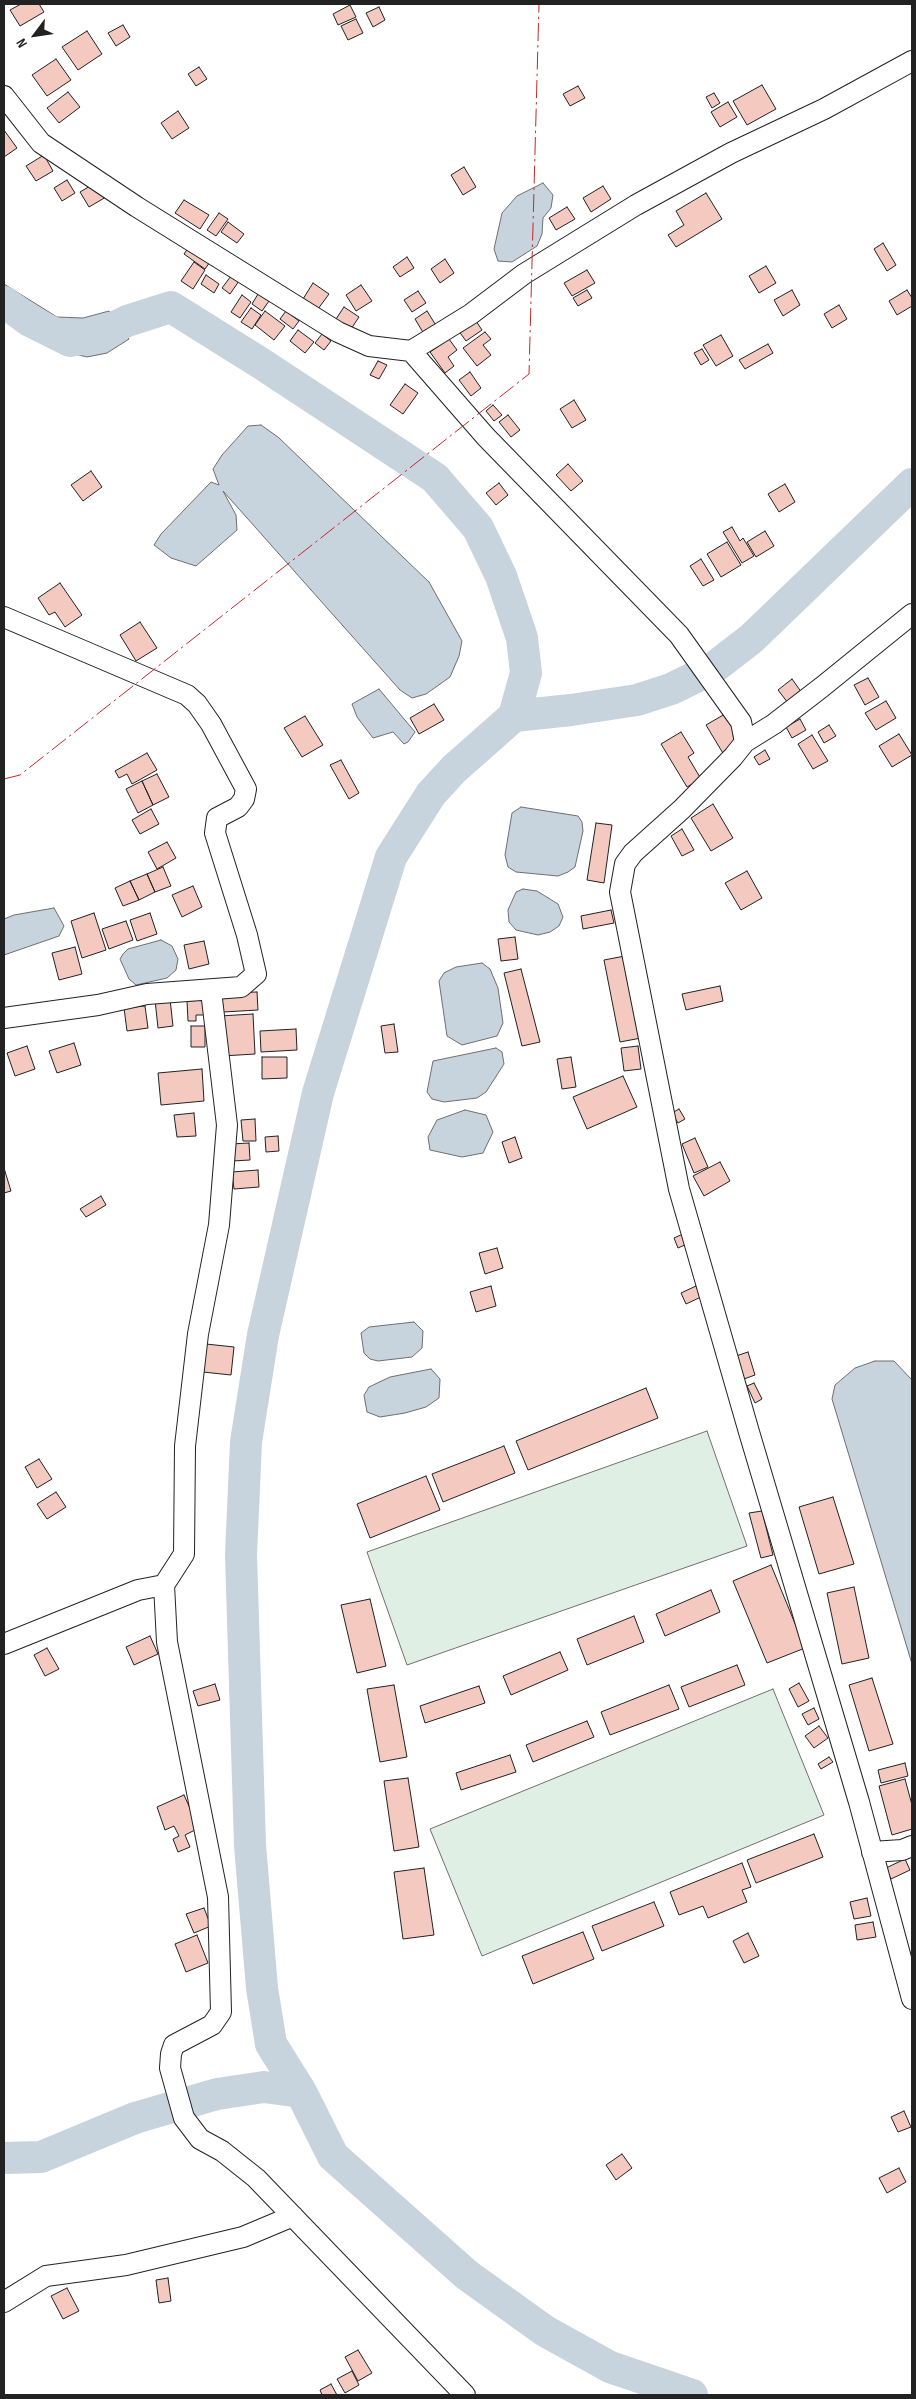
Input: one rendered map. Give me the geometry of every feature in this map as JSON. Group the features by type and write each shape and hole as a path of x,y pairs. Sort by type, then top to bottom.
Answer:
{"street":[{"path":"4,96 41,143 137,207 338,332 369,346 411,351 471,314 524,274 636,205 731,154 824,109 912,61"},
{"path":"411,351 486,437 679,634 741,722 744,742"},
{"path":"912,614 774,724 744,742 733,757 682,809 633,853 625,864 620,892 680,1189 872,1852 912,1999"},
{"path":"4,617 187,695 197,704 211,724 246,789 244,799 238,807 217,818 215,833 247,935 256,974 241,987 211,991 147,994 98,1005 4,1018"},
{"path":"211,991 227,1125 219,1225 198,1334 185,1446 184,1554 164,1585 167,1642 218,1897 221,2012 212,2025 174,2045 170,2054 170,2068 184,2118 200,2139 234,2160 256,2178 464,2395"},
{"path":"4,1644 138,1590 164,1585"},
{"path":"872,1852 902,1850 912,1846"},
{"path":"4,2302 46,2276 126,2265 243,2237 293,2216"}],"green space":[{"path":"707,1431 747,1546 407,1665 367,1552"},
{"path":"773,1689 824,1815 482,1956 430,1829"}],"shaded area":[{"path":"543,183 553,195 551,208 543,218 542,234 537,246 512,262 498,261 494,249 502,213 517,196"},
{"path":"4,284 57,317 83,318 109,311 129,339 107,353 87,357 63,351 23,330 4,316"},
{"path":"261,425 278,437 429,582 462,641 459,656 450,677 426,694 412,698 400,690 223,491 236,515 237,530 196,566 171,558 154,545 161,534 211,482 219,485 213,469 222,455 248,426"},
{"path":"379,689 415,732 408,742 404,744 393,732 373,738 357,717 352,704"},
{"path":"521,807 578,816 582,822 583,831 575,867 558,876 516,872 508,867 505,855 512,813"},
{"path":"523,889 537,891 558,904 563,917 559,926 550,932 538,935 516,930 509,922 508,910 516,892"},
{"path":"54,908 64,926 59,936 4,955 4,919 14,915"},
{"path":"161,940 172,946 178,959 176,970 167,978 136,985 129,979 120,959 128,949"},
{"path":"482,963 490,969 498,988 503,1023 497,1036 462,1045 447,1036 439,981 444,973 456,967"},
{"path":"496,1048 502,1052 504,1064 486,1092 477,1098 444,1102 432,1099 427,1092 433,1061"},
{"path":"465,1110 486,1115 493,1132 483,1153 462,1157 430,1150 428,1137 437,1120"},
{"path":"414,1322 423,1331 422,1348 412,1357 378,1361 370,1359 364,1353 361,1333 369,1327"},
{"path":"875,1361 894,1361 912,1380 912,1664 832,1399 835,1385 855,1368"},
{"path":"431,1369 440,1379 439,1398 426,1407 380,1417 367,1412 364,1395 369,1387 390,1377"}],"building":[{"path":"21,4 39,4 44,12 20,26 10,10"},
{"path":"350,5 356,17 338,25 333,14"},
{"path":"379,7 385,20 373,27 366,13"},
{"path":"356,19 363,33 348,40 341,26"},
{"path":"123,25 130,37 116,46 108,33"},
{"path":"87,31 102,54 78,70 62,47"},
{"path":"56,59 71,80 47,96 32,75"},
{"path":"199,67 207,79 196,86 188,74"},
{"path":"762,85 776,109 747,125 733,101"},
{"path":"578,86 585,98 570,106 563,94"},
{"path":"68,92 80,107 59,123 47,108"},
{"path":"714,93 720,103 712,108 706,97"},
{"path":"728,102 737,117 720,127 711,112"},
{"path":"178,111 189,128 172,139 161,123"},
{"path":"4,130 17,148 4,157"},
{"path":"44,155 53,171 36,181 26,166"},
{"path":"464,167 476,187 463,195 451,175"},
{"path":"67,180 75,193 62,201 54,188"},
{"path":"97,182 106,197 89,207 80,192"},
{"path":"603,186 611,199 591,212 583,198"},
{"path":"706,193 722,219 676,247 668,235 684,225 676,211"},
{"path":"184,200 209,215 200,229 175,213"},
{"path":"567,207 575,219 556,230 549,218"},
{"path":"219,213 228,219 216,236 207,230"},
{"path":"228,222 244,234 237,243 221,232"},
{"path":"883,243 896,265 887,271 874,249"},
{"path":"191,244 212,259 205,269 184,254"},
{"path":"407,257 414,268 400,277 393,267"},
{"path":"445,259 454,273 440,283 431,269"},
{"path":"194,262 205,270 193,289 181,281"},
{"path":"766,266 776,283 759,293 749,276"},
{"path":"587,270 595,283 572,296 564,283"},
{"path":"206,275 219,284 214,293 201,284"},
{"path":"231,276 239,281 230,294 222,288"},
{"path":"313,283 329,294 318,309 303,299"},
{"path":"361,285 372,301 356,311 346,295"},
{"path":"587,290 592,298 578,306 573,298"},
{"path":"792,290 800,305 783,316 774,300"},
{"path":"907,290 912,298 912,306 897,315 889,301"},
{"path":"418,291 426,303 412,312 404,300"},
{"path":"258,294 269,301 262,311 252,304"},
{"path":"242,295 251,302 240,318 231,312"},
{"path":"839,305 847,319 832,328 824,314"},
{"path":"344,307 359,317 351,329 336,319"},
{"path":"251,308 261,315 252,329 241,322"},
{"path":"265,311 285,326 274,340 255,325"},
{"path":"286,311 299,321 293,329 280,319"},
{"path":"427,311 437,327 424,334 415,319"},
{"path":"474,318 482,330 466,341 458,330"},
{"path":"298,330 314,342 305,353 290,341"},
{"path":"485,332 491,339 483,345 491,355 477,366 463,348"},
{"path":"322,334 331,341 324,350 315,343"},
{"path":"721,335 733,356 716,366 703,345"},
{"path":"449,339 457,350 448,357 454,366 445,373 430,352"},
{"path":"768,344 773,353 745,369 739,360"},
{"path":"702,349 709,360 701,365 694,353"},
{"path":"378,361 387,365 379,379 370,375"},
{"path":"470,372 481,388 471,396 459,380"},
{"path":"405,384 418,393 403,414 390,405"},
{"path":"574,400 586,420 572,428 560,409"},
{"path":"493,405 502,415 494,421 486,411"},
{"path":"508,415 520,430 511,437 499,422"},
{"path":"568,464 583,481 571,491 556,475"},
{"path":"91,471 102,487 83,501 71,485"},
{"path":"499,483 508,495 496,505 486,493"},
{"path":"785,484 795,502 779,512 768,494"},
{"path":"732,527 740,541 743,538 754,556 742,563 723,532"},
{"path":"765,531 774,546 756,557 747,542"},
{"path":"727,542 741,565 721,577 707,554"},
{"path":"701,559 714,580 703,586 690,566"},
{"path":"60,583 82,615 65,627 55,612 49,615 38,598"},
{"path":"140,622 157,648 136,661 120,635"},
{"path":"868,678 879,697 865,705 854,685"},
{"path":"792,679 802,693 788,703 778,690"},
{"path":"886,701 896,718 876,730 865,713"},
{"path":"434,704 444,720 419,734 410,718"},
{"path":"725,714 733,728 734,749 724,755 706,725"},
{"path":"305,716 323,745 302,757 284,728"},
{"path":"800,719 806,730 792,738 786,727"},
{"path":"829,725 836,736 824,743 818,732"},
{"path":"681,732 694,753 688,757 701,779 687,787 661,744"},
{"path":"899,734 912,755 892,767 879,746"},
{"path":"812,735 828,761 813,769 798,744"},
{"path":"765,750 770,759 759,765 754,757"},
{"path":"147,753 157,770 132,784 127,774 119,778 115,771"},
{"path":"341,760 359,793 349,799 330,765"},
{"path":"157,774 169,797 153,805 142,781"},
{"path":"142,781 153,805 138,813 126,789"},
{"path":"713,804 733,838 711,851 691,818"},
{"path":"151,809 159,824 140,834 132,820"},
{"path":"596,823 612,825 604,883 587,880"},
{"path":"682,829 694,850 682,856 671,836"},
{"path":"167,842 176,858 157,869 148,852"},
{"path":"163,867 171,886 155,892 147,874"},
{"path":"747,871 762,898 741,910 725,883"},
{"path":"147,874 155,892 139,900 130,881"},
{"path":"130,881 139,900 123,906 115,888"},
{"path":"193,886 202,907 182,917 172,895"},
{"path":"611,910 614,923 583,929 581,916"},
{"path":"94,913 106,950 82,958 71,921"},
{"path":"150,913 157,934 137,941 130,920"},
{"path":"126,921 133,940 109,949 102,929"},
{"path":"515,937 518,959 501,961 498,939"},
{"path":"204,941 209,964 189,969 184,945"},
{"path":"75,947 82,974 59,980 52,953"},
{"path":"625,956 641,1038 620,1042 604,960"},
{"path":"521,969 540,1042 522,1046 504,973"},
{"path":"720,986 723,1001 686,1010 682,994"},
{"path":"257,992 258,1010 223,1012 222,993"},
{"path":"170,999 173,1026 158,1028 155,1000"},
{"path":"206,1000 206,1015 196,1015 196,1021 188,1021 187,1001"},
{"path":"145,1006 148,1028 127,1031 124,1008"},
{"path":"253,1014 255,1054 222,1056 220,1016"},
{"path":"394,1024 398,1052 385,1053 381,1026"},
{"path":"191,1026 205,1026 205,1047 191,1047"},
{"path":"296,1029 297,1050 261,1052 260,1031"},
{"path":"74,1043 81,1065 57,1073 49,1051"},
{"path":"27,1046 35,1069 15,1076 7,1053"},
{"path":"638,1046 641,1069 624,1071 621,1048"},
{"path":"262,1057 287,1057 287,1078 262,1079"},
{"path":"571,1057 576,1087 562,1089 557,1059"},
{"path":"202,1069 204,1101 161,1105 158,1073"},
{"path":"623,1076 637,1107 587,1129 573,1097"},
{"path":"679,1109 685,1119 678,1123 672,1113"},
{"path":"194,1113 196,1136 177,1137 174,1115"},
{"path":"255,1119 256,1141 243,1141 241,1120"},
{"path":"278,1136 279,1151 266,1152 265,1137"},
{"path":"515,1137 522,1158 509,1163 502,1142"},
{"path":"695,1138 708,1167 694,1173 682,1144"},
{"path":"249,1143 250,1160 232,1161 231,1144"},
{"path":"720,1162 730,1181 704,1196 693,1176"},
{"path":"4,1168 11,1191 4,1193"},
{"path":"258,1170 259,1187 234,1189 232,1172"},
{"path":"101,1196 106,1205 86,1217 80,1209"},
{"path":"683,1234 687,1244 678,1248 674,1238"},
{"path":"497,1248 503,1268 485,1274 479,1253"},
{"path":"491,1286 496,1306 476,1312 470,1292"},
{"path":"696,1286 701,1297 686,1304 681,1293"},
{"path":"206,1344 234,1347 231,1375 203,1372"},
{"path":"748,1352 755,1375 744,1379 736,1356"},
{"path":"754,1383 762,1399 755,1403 747,1386"},
{"path":"646,1388 658,1418 528,1470 516,1441"},
{"path":"504,1446 515,1473 443,1502 432,1474"},
{"path":"39,1459 52,1479 37,1488 25,1467"},
{"path":"426,1476 440,1510 370,1538 357,1504"},
{"path":"56,1492 66,1507 47,1519 37,1504"},
{"path":"833,1497 854,1564 819,1574 799,1507"},
{"path":"762,1511 773,1555 761,1558 749,1513"},
{"path":"771,1565 805,1648 767,1663 733,1581"},
{"path":"854,1587 869,1658 842,1664 827,1593"},
{"path":"711,1590 720,1612 665,1636 656,1614"},
{"path":"370,1599 386,1666 357,1673 341,1605"},
{"path":"634,1616 644,1642 587,1665 577,1639"},
{"path":"150,1636 158,1654 134,1665 126,1647"},
{"path":"47,1648 59,1669 45,1676 34,1655"},
{"path":"560,1652 568,1670 511,1695 503,1676"},
{"path":"737,1665 745,1685 689,1707 681,1687"},
{"path":"872,1678 893,1744 869,1751 849,1685"},
{"path":"799,1683 809,1701 798,1707 789,1689"},
{"path":"215,1684 220,1700 198,1706 193,1691"},
{"path":"394,1685 407,1757 380,1762 367,1689"},
{"path":"669,1685 679,1709 610,1735 601,1712"},
{"path":"479,1686 485,1703 425,1723 420,1706"},
{"path":"814,1708 819,1719 808,1725 802,1714"},
{"path":"587,1721 594,1737 533,1762 526,1745"},
{"path":"819,1726 828,1738 814,1748 805,1736"},
{"path":"510,1755 516,1772 461,1790 456,1773"},
{"path":"829,1757 833,1762 821,1769 818,1764"},
{"path":"905,1763 908,1776 881,1783 878,1770"},
{"path":"408,1778 419,1847 394,1851 384,1781"},
{"path":"905,1779 912,1805 912,1829 892,1835 879,1786"},
{"path":"184,1795 199,1828 185,1835 190,1847 178,1852 173,1839 179,1836 174,1826 165,1830 157,1807"},
{"path":"814,1834 823,1857 756,1883 747,1860"},
{"path":"905,1859 910,1870 891,1879 886,1868"},
{"path":"742,1863 751,1887 742,1890 747,1902 708,1918 703,1906 679,1915 670,1892"},
{"path":"424,1868 434,1935 403,1939 394,1872"},
{"path":"867,1898 871,1916 854,1919 850,1902"},
{"path":"654,1902 664,1926 602,1951 592,1926"},
{"path":"204,1908 211,1926 194,1933 186,1914"},
{"path":"873,1922 876,1937 857,1940 855,1925"},
{"path":"583,1932 594,1959 533,1984 522,1956"},
{"path":"748,1933 759,1956 744,1963 733,1941"},
{"path":"197,1935 208,1963 186,1972 175,1944"},
{"path":"904,2111 911,2127 898,2132 891,2117"},
{"path":"622,2154 632,2168 616,2180 606,2165"},
{"path":"899,2168 906,2182 887,2193 879,2178"},
{"path":"168,2278 171,2301 159,2303 156,2280"},
{"path":"67,2288 79,2311 63,2319 51,2296"},
{"path":"358,2350 372,2373 358,2381 345,2357"},
{"path":"352,2371 359,2385 345,2393 337,2379"},
{"path":"331,2384 337,2395 322,2395 320,2390"}],"waterway":[{"path":"4,302 30,321 70,341 97,336 127,321 171,307 262,364 435,478 478,528 501,576 522,638 526,673 514,716"},
{"path":"692,2395 610,2367 545,2331 467,2275 333,2156 301,2092 271,2044 262,1988 250,1845 241,1555 246,1442 263,1335 318,1093 391,857 431,794 454,769 514,716 637,700 671,689 712,669 751,639 912,484"},
{"path":"4,2158 41,2157 135,2118 217,2094 264,2087 301,2092"}],"power":[{"path":"4,779 20,775 529,374 539,4"}]}
